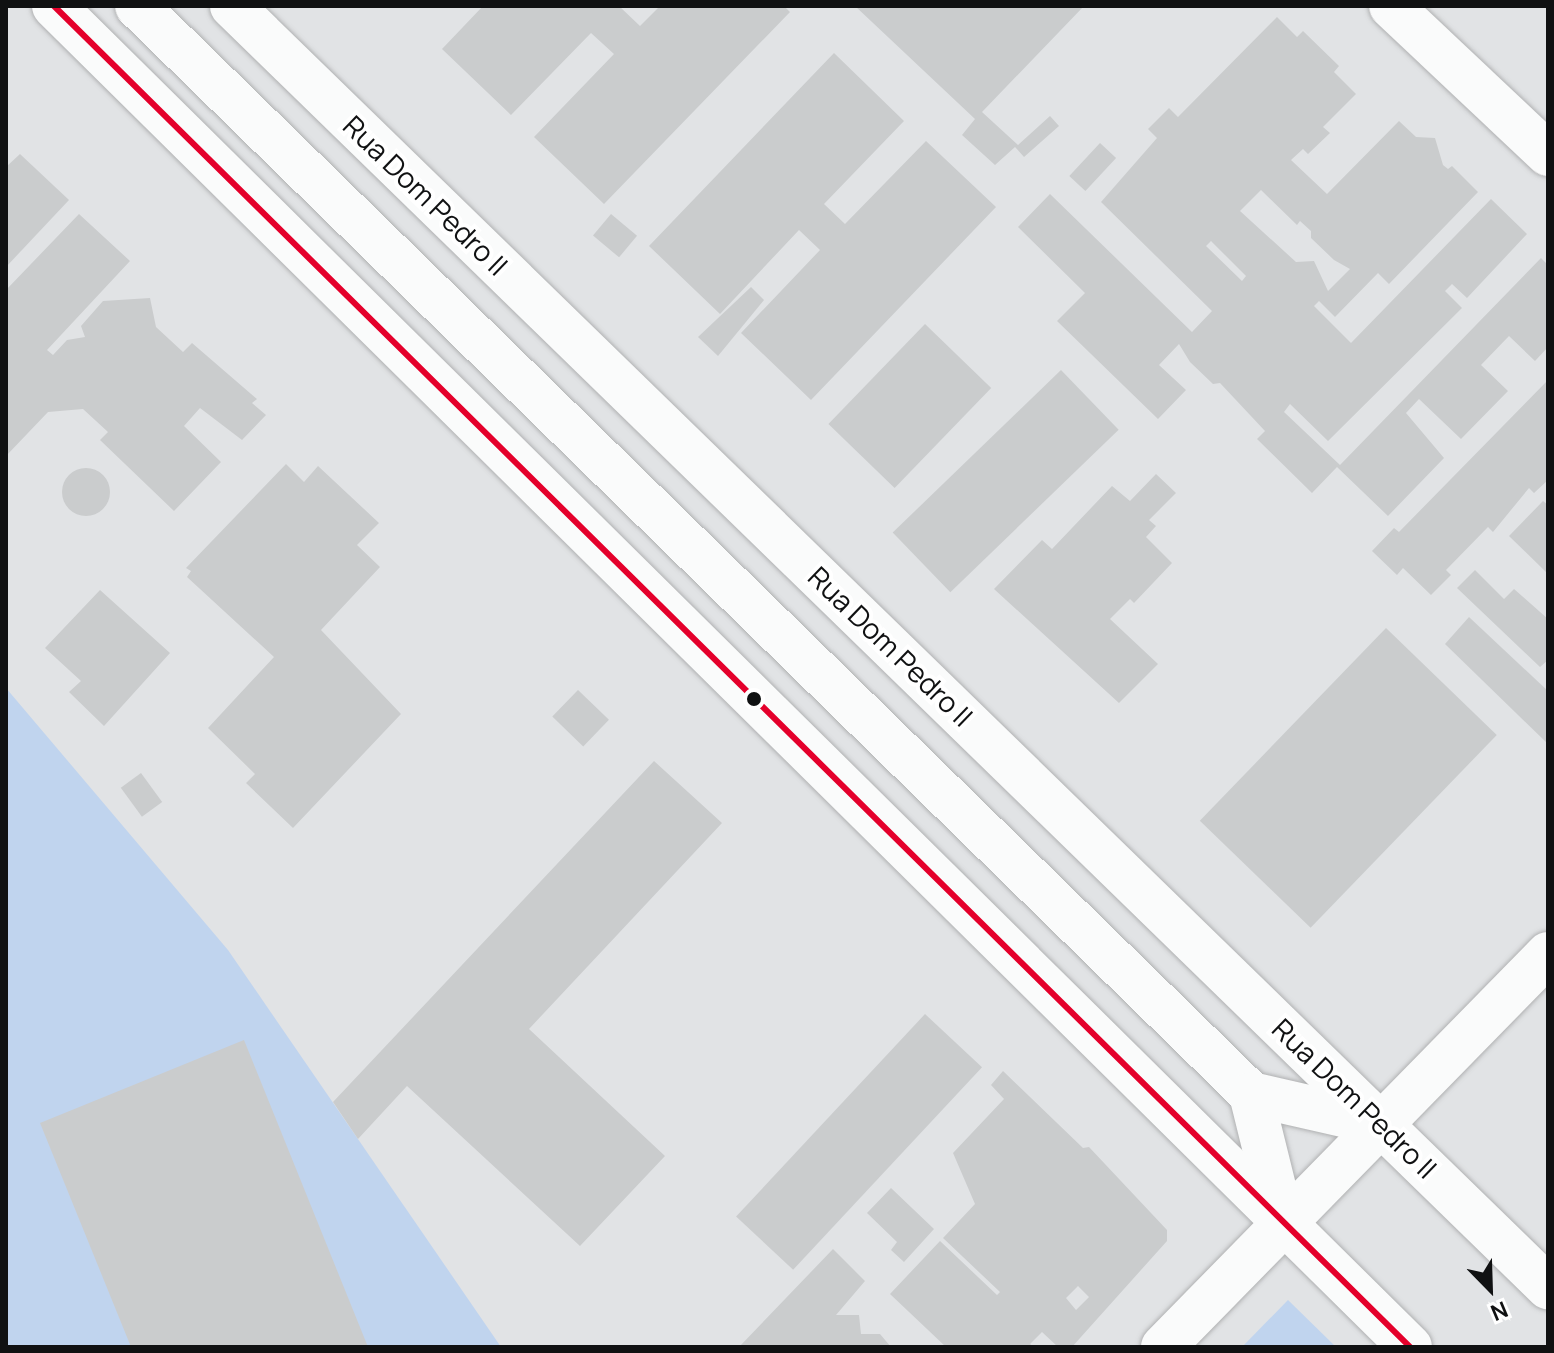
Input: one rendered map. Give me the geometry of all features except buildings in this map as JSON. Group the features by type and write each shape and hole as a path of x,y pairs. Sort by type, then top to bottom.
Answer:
{"main road":[{"path":"54,6 1410,1347"},
{"path":"137,6 1251,1094 1382,1124"},
{"name":"Rua Dom Pedro II","path":"232,6 1548,1287"},
{"path":"1391,6 1548,154"},
{"path":"1163,1347 1548,954"},
{"path":"1251,1094 1283,1223"}],"shaded area":[{"path":"6,688 228,950 501,1347 6,1347"},
{"path":"1288,1300 1336,1347 1242,1347"}],"transit line":[{"path":"54,6 1410,1347"}]}
